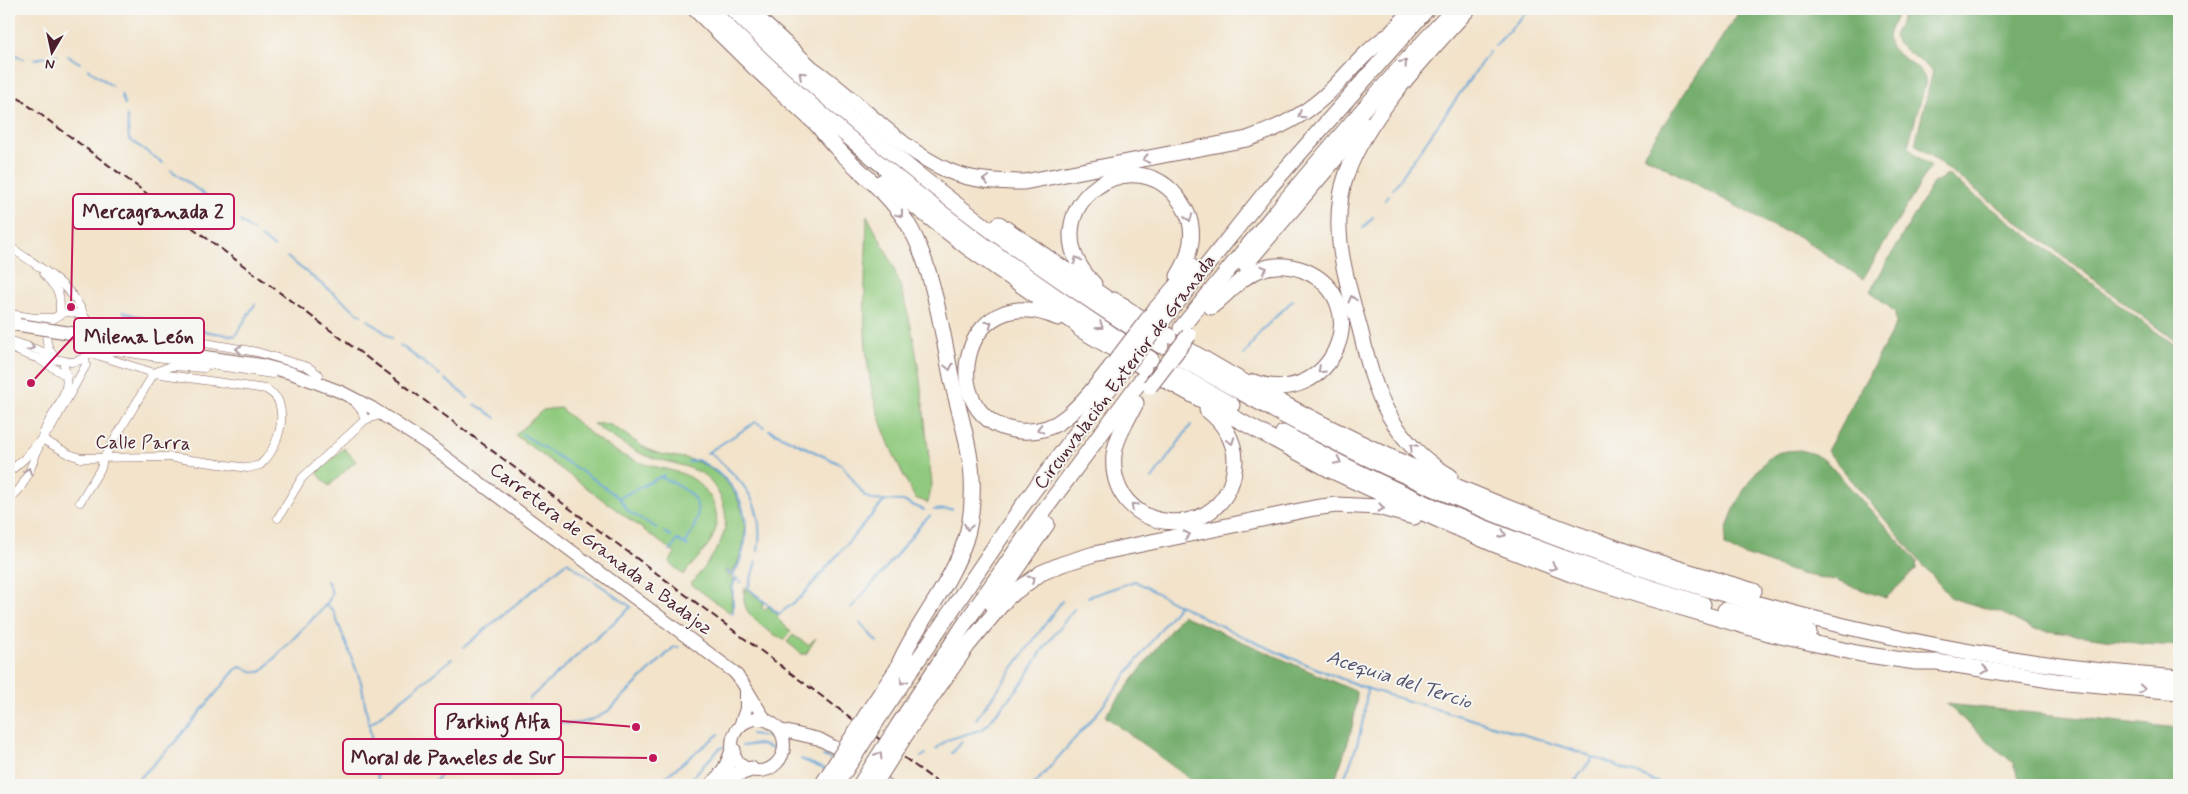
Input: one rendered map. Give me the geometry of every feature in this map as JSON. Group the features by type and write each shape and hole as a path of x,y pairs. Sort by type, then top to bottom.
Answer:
{"highway":[{"path":"696,9 752,66 819,127 967,247 1088,334"},
{"path":"710,9 814,107 921,198 1034,282 1134,363 1136,403 1117,442 1114,454 1114,467 1120,490 1133,506 1150,518 1162,522 1190,521 1203,516 1221,502 1232,482 1235,457 1233,445 1221,422 1169,376 1288,436 1446,511 1577,563 1727,610 1937,662 2056,681 2179,692"},
{"path":"732,9 823,95 910,169 1022,254 1165,333 1226,372 1313,419 1403,463 1513,510 1629,553 1830,615 1953,645 2067,662 2179,674"},
{"path":"748,9 830,86 931,173 1049,260 1109,300 1123,305"},
{"path":"1169,292 1388,35 1413,9"},
{"name":"Circunvalación Exterior de Granada","path":"860,785 903,728 966,622 1040,516 1134,363 1165,333 1268,190 1427,9"},
{"name":"Circunvalación Exterior de Granada","path":"836,785 877,709 1020,509 1134,363 1165,333 1268,220 1454,9"},
{"path":"1468,9 1405,81 1368,131 1347,173 1339,208 1339,229 1344,271 1373,379 1389,416 1414,449 1447,475 1500,501 1513,510"},
{"path":"814,70 908,146 943,168 974,178 997,182 1024,182 1247,139 1271,131 1310,109 1327,95 1375,45 1388,35"},
{"path":"1211,307 1324,170 1394,90 1405,81"},
{"path":"819,127 829,140 895,207 907,222 917,242 931,286 968,451 972,500 966,540 947,582 900,664 877,709 822,785"},
{"path":"1165,333 1169,292 1184,268 1189,253 1192,226 1188,214 1172,190 1159,181 1131,174 1116,177 1101,183 1090,191 1081,202 1072,220 1071,238 1076,261 1084,274 1099,288 1123,305 1165,333 1315,432 1450,496 1581,548 1767,606 1880,634 1949,648 2108,671 2179,678"},
{"path":"1165,333 1211,307 1248,276 1259,270 1284,265 1309,273 1320,280 1329,290 1340,312 1341,335 1333,358 1320,372 1304,382 1292,386 1279,387 1260,384 1226,372"},
{"path":"1020,310 1048,314 1088,334 1134,363 1092,391 1065,418 1054,425 1029,431 1001,426 981,410 973,398 966,375 966,362 975,339 982,329 1006,313 1020,310"},
{"name":"Carretera de Granada a Badajoz","path":"14,327 261,365 315,380 335,381 358,391 416,432 429,444"},
{"name":"Carretera de Granada a Badajoz","path":"315,380 367,415 383,414 429,444 726,666 740,679 766,720"},
{"path":"335,381 364,400 367,415"},
{"path":"900,664 1088,401 1092,391"},
{"path":"1187,393 1330,470 1491,543"},
{"path":"932,695 937,684 1049,520 1136,403"},
{"path":"881,784 903,728 932,695 1007,598 1041,573 1094,554 1336,505 1357,505 1399,512 1491,543 1571,574 1772,634 1860,654 1916,662 1937,662"},
{"path":"712,785 728,766 733,750 734,735 740,726 746,710 746,688"},
{"path":"740,726 753,719 766,720 780,730 819,739 836,748"},
{"path":"723,785 735,775 751,769 768,768 778,761 784,745 780,730"},
{"path":"782,754 801,742 819,739"},
{"path":"733,750 738,761 751,769"}],"street":[{"path":"9,246 39,269 54,277 76,298 94,337 86,365 51,428 9,472"},
{"path":"9,498 18,492 26,478 46,426 64,395 67,376 59,359 48,350 45,336 50,322 58,316 62,300 57,289 39,269"},
{"path":"9,314 35,318 73,313 87,321 257,352 308,367 315,380"},
{"path":"9,340 71,362 89,355 116,351 315,380"},
{"path":"9,347 38,359 67,376"},
{"path":"89,355 154,373"},
{"path":"38,359 59,359"},
{"path":"80,502 154,373 171,366 226,367"},
{"name":"Calle Parra","path":"42,439 69,454 81,458 169,457 248,468 255,468 266,460 278,435 281,412 280,403 274,395 266,389 154,373"},
{"path":"278,518 302,478 367,415"}],"green space":[{"path":"1741,9 1900,9 1888,35 1890,44 1899,55 1923,74 1926,81 1908,146 1915,155 1931,166 1863,279 1798,236 1776,228 1643,155"},
{"path":"1906,9 2179,9 2179,344 1915,144 1933,71 1898,44 1894,36"},
{"path":"1948,175 2179,349 2179,646 2143,644 2032,629 2002,613 1951,598 1827,451 1896,324 1895,312 1870,291 1933,183"},
{"path":"867,215 893,266 902,292 915,346 932,484 928,503 915,498 887,440 870,380 865,333"},
{"path":"560,408 612,449 638,462 684,474 698,483 711,498 717,517 713,536 702,553 683,575 669,562 675,553 515,435 543,410"},
{"path":"593,424 612,426 654,452 698,462 714,471 736,495 742,510 744,541 740,557 732,573 727,570 725,572 734,580 731,586 732,610 729,612 691,584 715,551 725,528 723,503 714,486 700,472 642,454"},
{"path":"344,448 356,461 329,486 317,473"},
{"path":"1800,450 1814,454 1827,462 1917,561 1916,569 1886,598 1834,580 1800,574 1736,552 1725,546 1729,523 1734,510 1740,496 1756,472 1776,453"},
{"path":"745,588 764,603 761,607 765,610 768,606 779,616 777,618 791,632 784,639 774,635 752,617 744,603"},
{"path":"1182,615 1357,692 1352,728 1333,785 1198,785 1105,716"},
{"path":"793,635 808,645 816,638 806,654 802,654 787,642"},
{"path":"1946,704 2179,728 2179,785 2022,785 2013,763"}],"waterway":[{"path":"1495,46 1529,9"},
{"path":"9,50 24,59"},
{"path":"1393,189 1489,52"},
{"path":"35,59 57,55"},
{"path":"68,56 80,63"},
{"path":"88,69 112,86"},
{"path":"121,94 125,105"},
{"path":"127,116 129,139 163,163"},
{"path":"171,170 233,216"},
{"path":"1385,200 1388,195"},
{"path":"1363,228 1373,217"},
{"path":"240,221 253,231"},
{"path":"261,237 274,247"},
{"path":"287,257 361,315"},
{"path":"1244,355 1260,332 1293,300"},
{"path":"123,312 171,326 235,336 255,304"},
{"path":"368,320 392,338"},
{"path":"400,345 440,375"},
{"path":"445,379 468,398"},
{"path":"475,404 496,418"},
{"path":"707,453 756,422 764,427"},
{"path":"1152,479 1191,425"},
{"path":"769,430 842,465 865,496 873,500 903,501 924,510"},
{"path":"522,434 592,478 619,498 629,512 657,528"},
{"path":"709,452 742,483 755,506 760,534 758,551"},
{"path":"688,462 697,460 714,470 737,495 743,509 746,525 745,541 741,559 733,576"},
{"path":"619,498 664,475"},
{"path":"660,477 684,489 692,495 696,503 698,511 696,520 685,544"},
{"path":"756,562 748,588 779,614 801,597 884,501"},
{"path":"934,510 952,509"},
{"path":"851,608 922,523 930,516"},
{"path":"664,532 671,536"},
{"path":"671,551 677,540 688,546"},
{"path":"464,647 567,562 631,607 529,699"},
{"path":"726,571 741,582"},
{"path":"731,614 733,612 733,585 736,579"},
{"path":"133,785 176,741 236,669 241,667 254,672 261,672 326,605 331,593 327,581"},
{"name":"Acequia del Tercio","path":"1088,597 1135,581 1231,631 1349,682 1591,756 1663,785"},
{"path":"976,719 1062,601"},
{"path":"326,605 333,610 361,682 369,725"},
{"path":"1034,785 1099,711 1178,606"},
{"path":"936,749 947,740 983,729 1023,682 1043,649 1074,609"},
{"path":"860,623 877,642"},
{"path":"429,785 436,781 446,766 521,705 542,718 564,723 575,723 597,717 608,711 674,647 679,647"},
{"path":"379,785 369,725 452,659"},
{"path":"1341,785 1359,738 1367,688"},
{"path":"655,785 719,734"},
{"path":"751,734 770,737"},
{"path":"952,753 962,742"},
{"path":"742,746 759,744 776,750"},
{"path":"685,785 723,747"},
{"path":"921,757 926,754"},
{"path":"823,756 831,759"},
{"path":"1572,785 1593,757"},
{"path":"801,759 824,769"},
{"path":"845,782 850,785"}],"railway":[{"path":"9,91 941,785"}],"place":[{"name":"Mercagranada 2","path":"71,307"},
{"name":"Milena León","path":"31,383"},
{"name":"Parking Alfa","path":"636,727"},
{"name":"Moral de Paneles de Sur","path":"653,758"}]}
